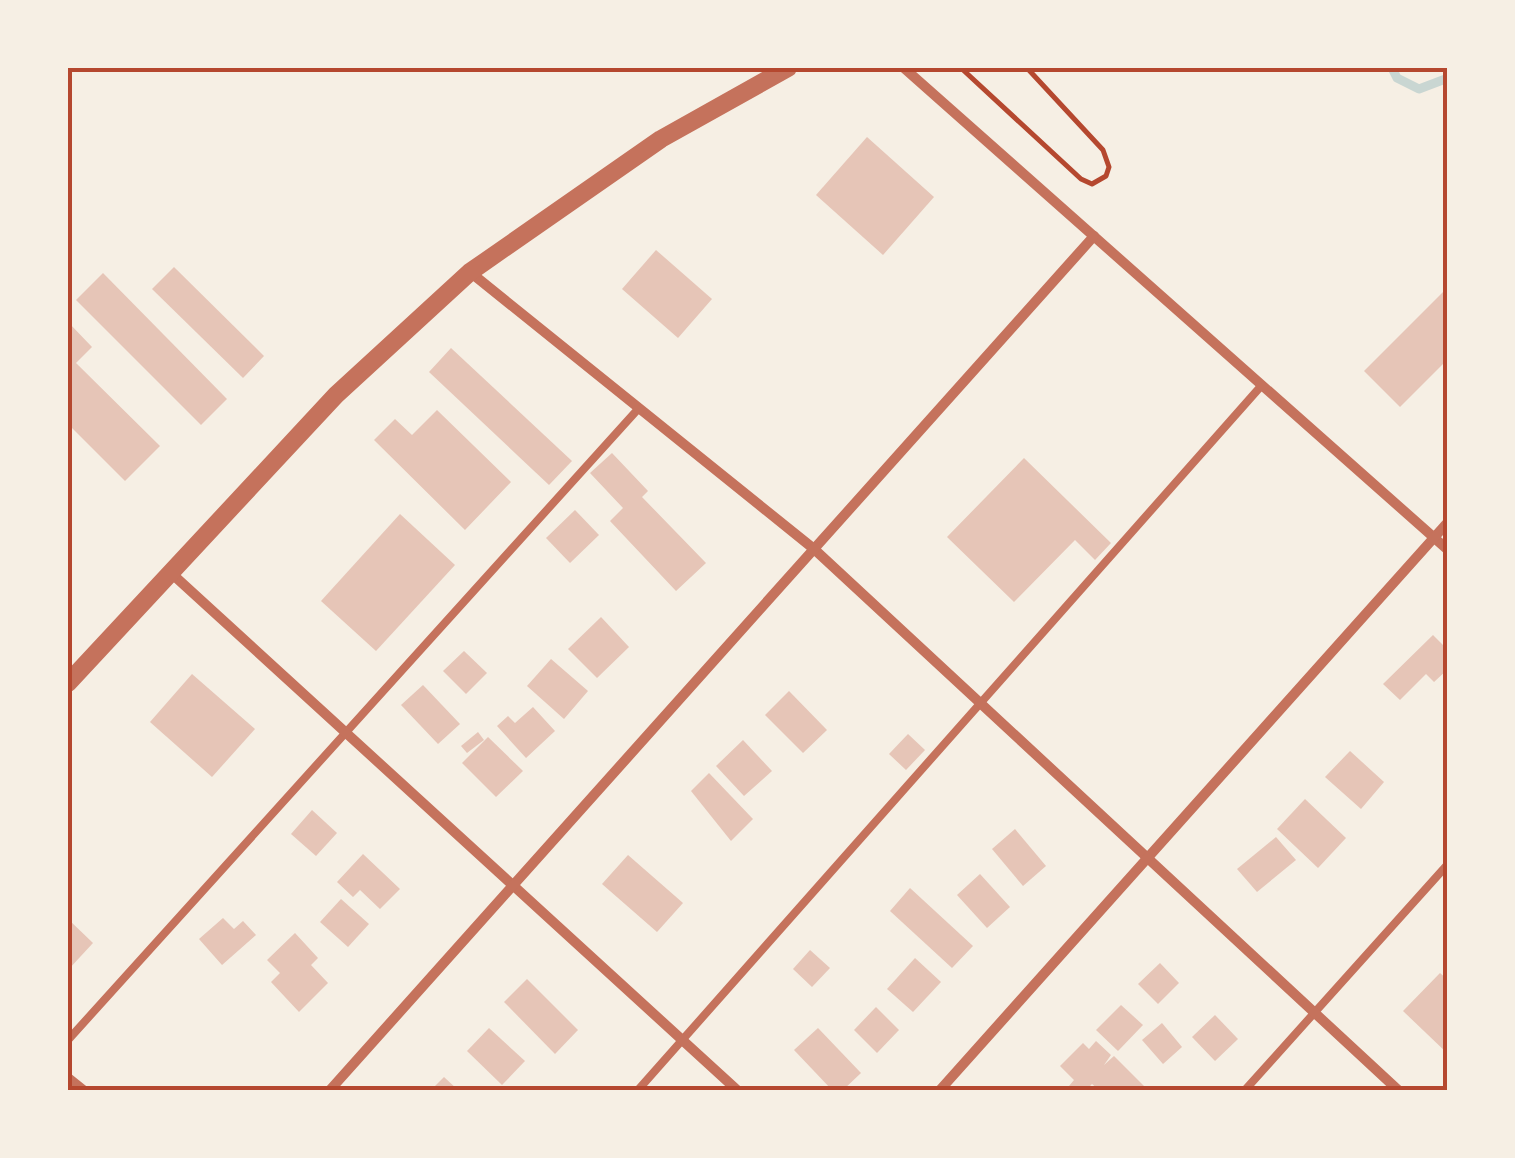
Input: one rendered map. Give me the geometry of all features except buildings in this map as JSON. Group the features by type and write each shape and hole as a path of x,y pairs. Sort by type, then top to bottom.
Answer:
{"street":[{"path":"68,683 336,395 470,272 660,139 788,68"},
{"path":"904,68 1448,550"},
{"path":"330,1090 1094,236"},
{"path":"470,272 814,549 1398,1090"},
{"path":"940,1090 1448,522"},
{"path":"170,572 511,888 737,1090"},
{"path":"68,1078 82,1090"}],"lane":[{"path":"638,1090 1262,385"},
{"path":"68,1040 639,408"},
{"path":"1245,1090 1448,864"}],"path":[{"path":"961,68 1081,179 1092,184 1101,181 1109,167 1103,150 1028,68"}],"waterway":[{"path":"1392,68 1397,78 1419,89 1448,78"}]}
